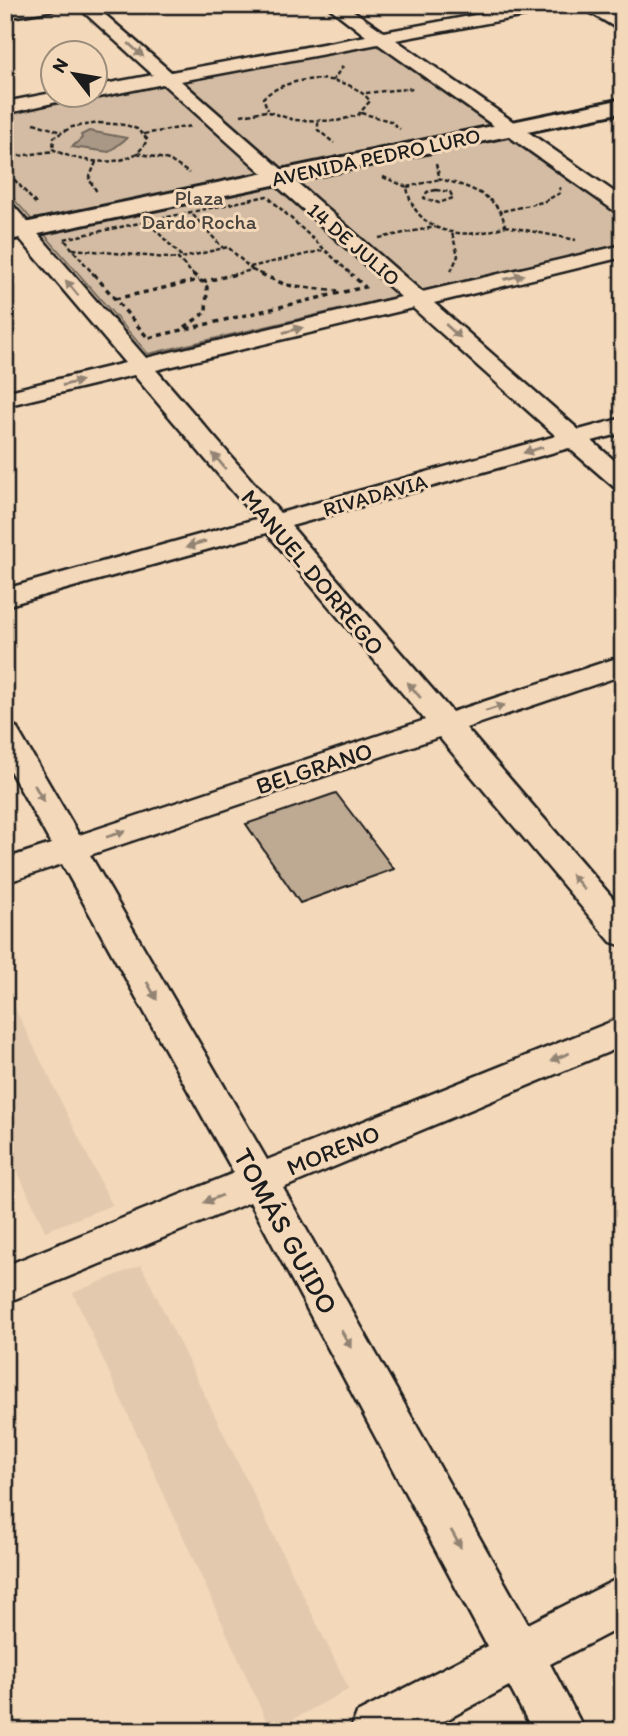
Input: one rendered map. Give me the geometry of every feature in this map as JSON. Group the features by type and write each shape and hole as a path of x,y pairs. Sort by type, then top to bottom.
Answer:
{"main road":[{"name":"AVENIDA PEDRO LURO","path":"14,232 623,105"}],"street":[{"path":"5,13 54,5"},
{"name":"14 DE JULIO","path":"84,5 623,482"},
{"path":"334,5 623,208"},
{"path":"108,89 557,5"},
{"path":"586,5 623,27"},
{"path":"5,108 38,102"},
{"name":"MANUEL DORREGO","path":"5,208 14,232 138,367 623,933"},
{"path":"5,399 623,251"},
{"name":"RIVADAVIA","path":"5,598 623,425"},
{"name":"BELGRANO","path":"5,871 623,665"},
{"name":"TOMÁS GUIDO","path":"5,734 259,1181 560,1731"},
{"name":"MORENO","path":"5,1285 623,1031"},
{"path":"375,1731 623,1600"}],"path":[{"path":"366,93 369,104 360,113 340,120 294,120 268,110 263,104 266,94 288,83 332,81 366,93 416,87"},
{"path":"236,116 268,110"},
{"path":"360,113 390,121 400,129 387,131"},
{"path":"183,118 200,133"},
{"path":"318,122 318,130 336,142 321,145"},
{"path":"144,134 145,145 136,153 121,159 96,162 69,158 55,150 51,143 54,137 85,124 126,125 144,134 192,126"},
{"path":"5,158 55,150"},
{"path":"136,153 169,160 189,173"},
{"path":"435,160 440,179"},
{"path":"85,195 97,192 89,179 96,162"},
{"path":"5,169 37,205 49,202"},
{"path":"176,175 200,170"},
{"path":"373,173 407,187 440,179 484,195 503,211 505,226"},
{"path":"551,180 571,195"},
{"path":"423,183 431,190 446,190 453,198 444,202 429,201 424,195 431,190"},
{"path":"407,187 408,201 414,210 435,227 452,233 484,234 505,226 586,242"},
{"path":"503,211 543,202 560,193 560,187"},
{"path":"267,196 365,287 148,338 64,239 190,212 267,196"},
{"path":"190,212 223,248"},
{"path":"148,221 183,258"},
{"path":"368,240 435,227"},
{"path":"448,275 458,256 452,233"},
{"path":"72,248 178,259 228,247 251,268 278,282 322,292 354,290"},
{"path":"115,299 325,250"},
{"path":"172,332 193,323 206,312 207,287 178,259"}],"shaded area":[{"path":"89,131 127,138 109,152 72,147 82,138 81,135"},
{"path":"5,988 112,1205 45,1231 5,1144"},
{"path":"141,1265 349,1689 271,1731 73,1293"}],"green space":[{"name":"Plaza Dardo Rocha","path":"378,42 623,215 623,244 148,354 5,189 5,114 38,108 108,108 108,94"}],"building":[{"path":"336,793 394,869 300,903 246,824"}]}
